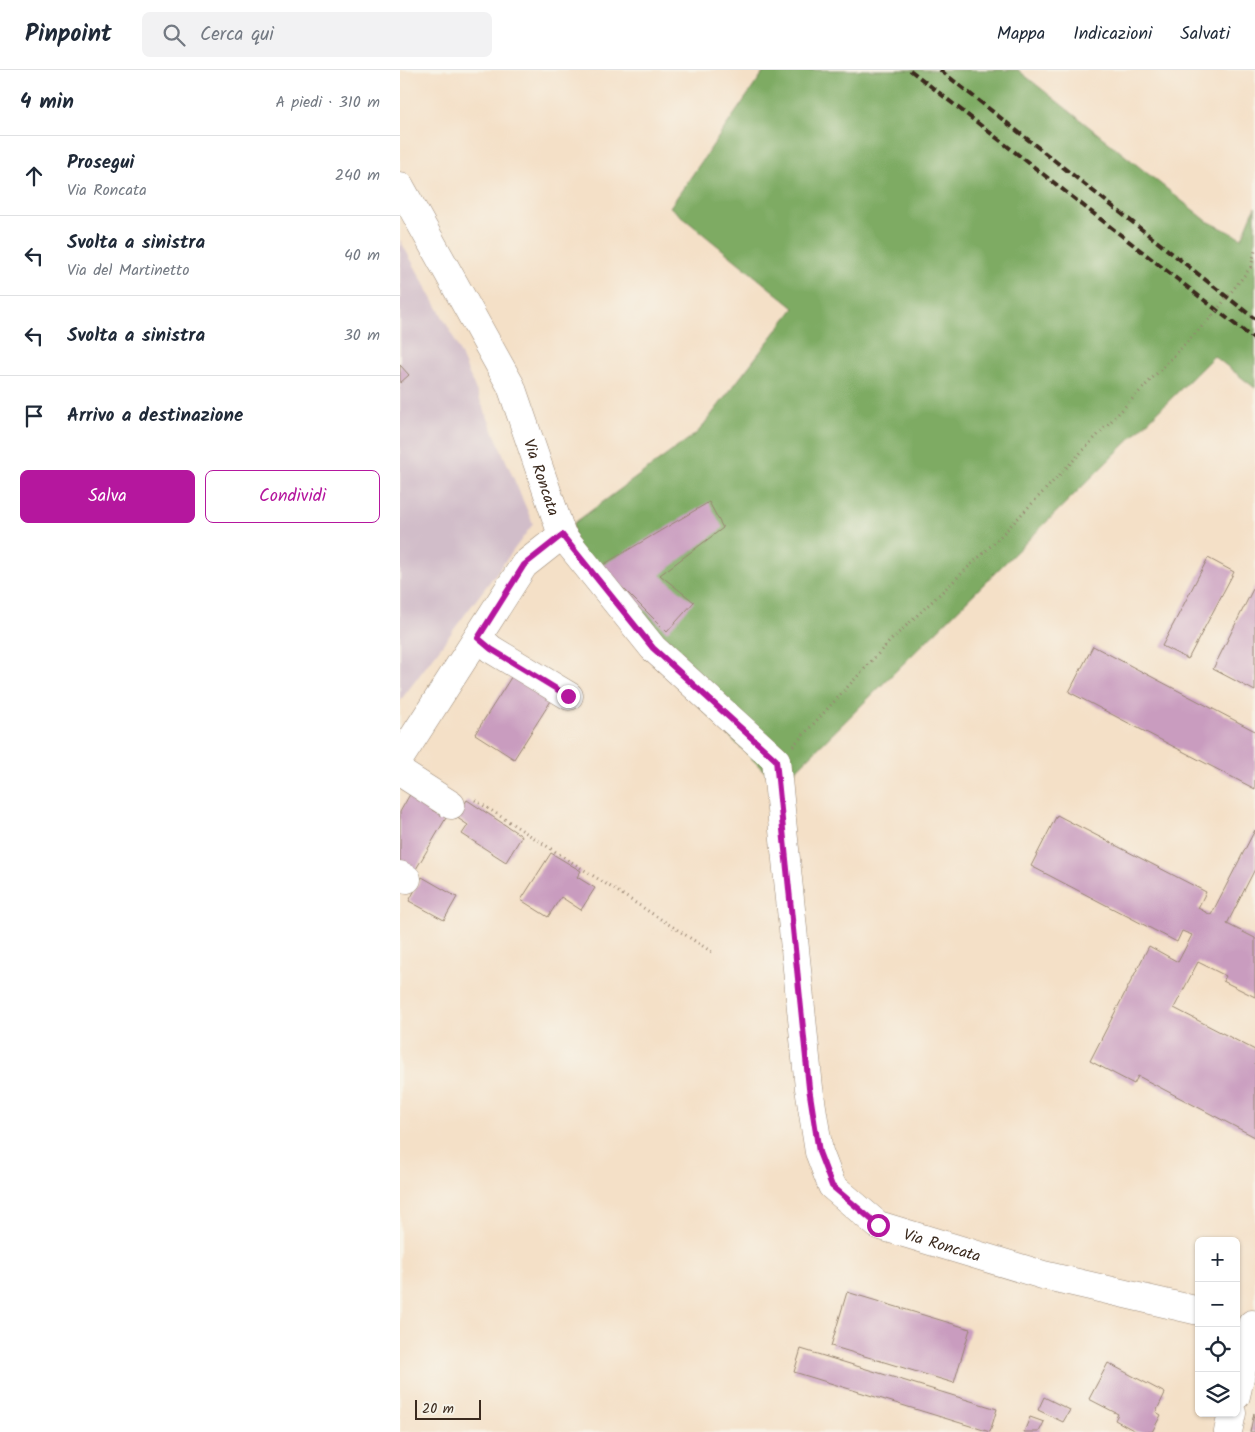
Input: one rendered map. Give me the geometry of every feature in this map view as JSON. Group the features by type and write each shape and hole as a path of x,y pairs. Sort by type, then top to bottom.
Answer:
{"street":[{"name":"Via Roncata","path":"400,186 511,386 562,535 653,648 776,760 809,1088 819,1152 832,1186 878,1225 1043,1275 1195,1310"},
{"path":"400,758 524,565 562,535"},
{"path":"478,638 491,649 568,696"},
{"path":"400,772 460,800"},
{"path":"1240,1372 1248,1323"},
{"path":"1228,1432 1231,1417"}],"path":[{"path":"776,760 791,749 890,642 994,543 1213,315 1251,267 1255,251"},
{"path":"460,800 712,952"}],"shaded area":[{"path":"400,240 452,334 533,524 400,701"}],"green space":[{"path":"765,70 1018,70 1207,221 1242,238 1255,207 1255,388 1214,356 793,773 770,777 653,659 577,573 573,524 698,432 794,308 670,207"}],"building":[{"path":"400,365 409,375 400,383"},
{"path":"709,502 723,528 660,575 694,602 667,632 601,566"},
{"path":"1208,558 1234,572 1188,659 1162,646"},
{"path":"1255,585 1255,691 1213,669"},
{"path":"1093,646 1255,731 1255,789 1069,692"},
{"path":"517,668 556,693 514,759 475,734"},
{"path":"413,789 436,803 432,810 446,818 412,876 400,869 400,812"},
{"path":"467,800 522,836 506,862 462,834 468,825 456,817"},
{"path":"1057,815 1206,892 1198,908 1211,915 1255,830 1255,869 1227,924 1255,938 1255,997 1223,981 1226,976 1198,962 1174,1008 1255,1050 1255,1137 1138,1076 1134,1084 1090,1061 1149,946 1178,962 1192,935 1182,931 1177,942 1031,866"},
{"path":"551,853 581,871 577,877 595,888 581,910 561,897 548,917 521,900"},
{"path":"422,877 457,897 444,920 409,901"},
{"path":"847,1292 970,1329 954,1383 831,1346"},
{"path":"801,1349 997,1409 990,1432 794,1372"},
{"path":"1108,1363 1165,1393 1156,1412 1161,1415 1152,1432 1137,1432 1115,1420 1118,1414 1089,1399"},
{"path":"1044,1397 1070,1410 1063,1422 1038,1410"},
{"path":"1254,1413 1255,1432 1250,1432"},
{"path":"1030,1417 1044,1422 1039,1432 1024,1432"}],"railway":[{"path":"910,70 1255,340"},
{"path":"940,70 1255,319"}],"route":[{"path":"568,696 491,649 478,638 524,565 562,535 653,648 776,760 809,1088 819,1152 832,1186 878,1225"}]}
